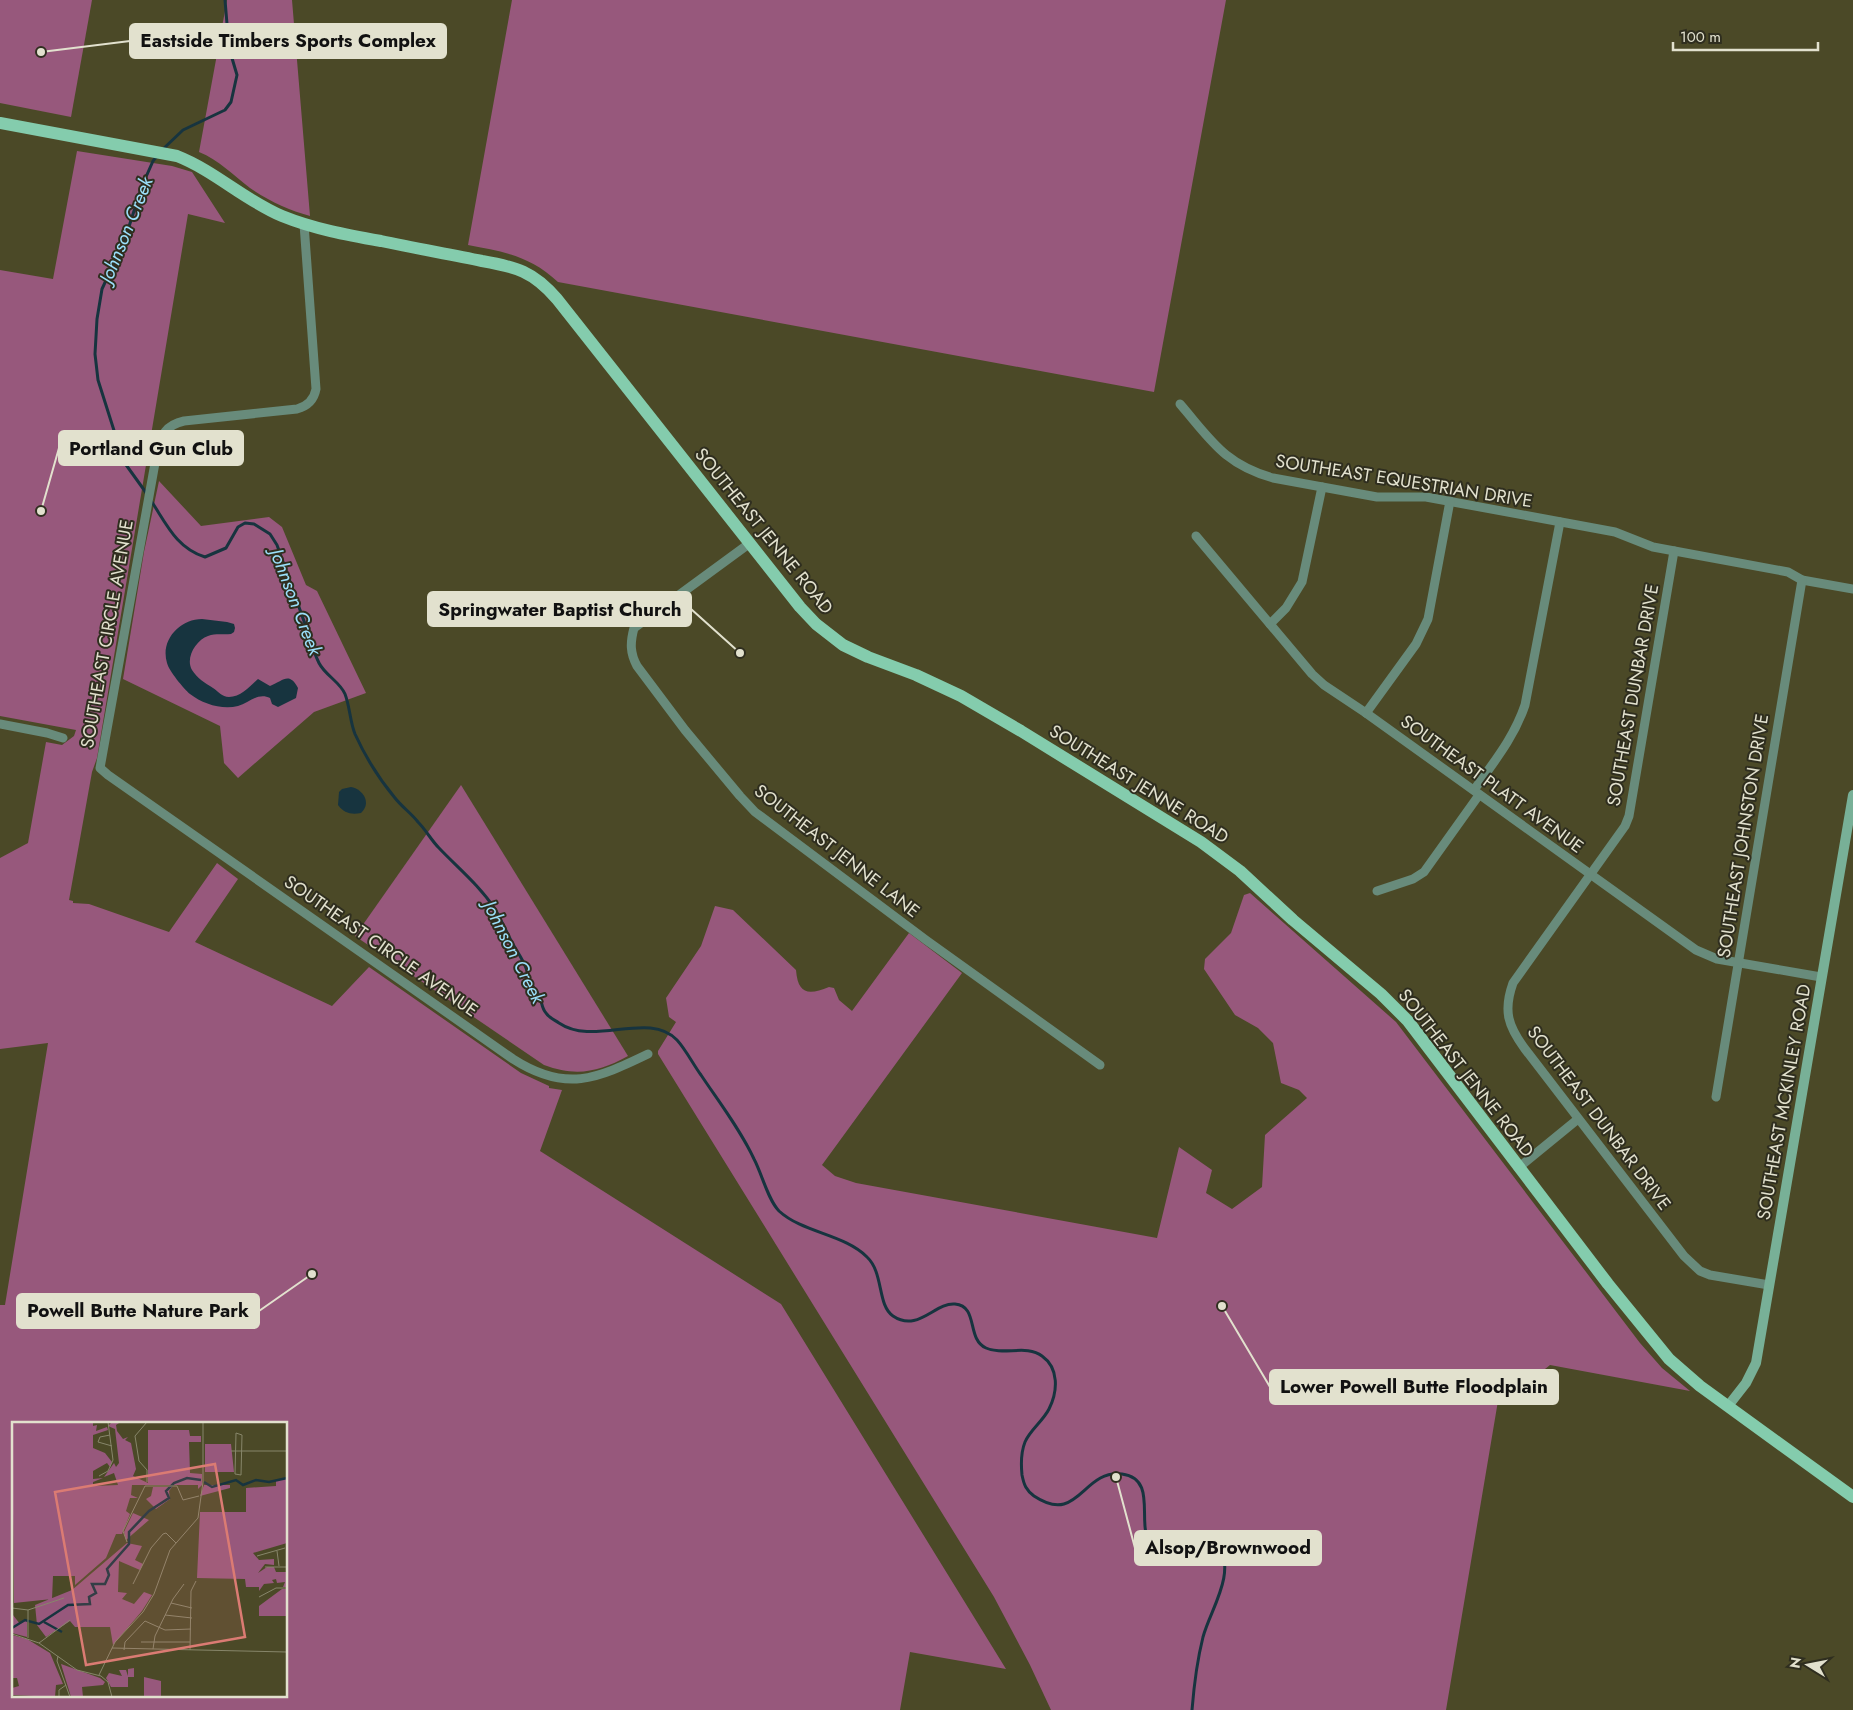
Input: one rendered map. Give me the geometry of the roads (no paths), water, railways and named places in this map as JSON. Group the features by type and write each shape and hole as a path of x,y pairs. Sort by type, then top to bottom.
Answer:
{"main road":[{"name":"SOUTHEAST JENNE ROAD","path":"0,123 177,156 203,168 264,207 304,224 333,232 500,264 532,276 557,299 808,616 838,642 868,658 939,685 991,712 1201,842 1240,871 1293,920 1392,1004 1428,1048 1518,1168 1652,1340 1685,1374 1853,1496"}],"street":[{"name":"SOUTHEAST CIRCLE AVENUE","path":"304,224 316,375 316,389 313,399 307,405 298,409 184,421 170,426 160,440 100,765 101,769 534,1072 556,1079 580,1079 606,1073 648,1054"},
{"name":"SOUTHEAST EQUESTRIAN DRIVE","path":"1180,404 1214,445 1228,458 1242,467 1273,478 1376,497 1426,497 1614,532 1643,544 1788,572 1802,580 1853,589"},
{"path":"1270,624 1286,608 1302,582 1322,487"},
{"path":"1366,713 1416,644 1428,619 1450,501"},
{"path":"1377,891 1413,879 1424,872 1520,721 1525,705 1560,522"},
{"name":"SOUTHEAST PLATT AVENUE","path":"1196,536 1312,674 1324,684 1696,950 1716,959 1821,977"},
{"name":"SOUTHEAST JENNE LANE","path":"750,543 634,628 630,644 637,666 685,730 740,796 756,812 926,940 1100,1065"},
{"name":"SOUTHEAST DUNBAR DRIVE","path":"1674,551 1629,816 1625,826 1513,983 1507,1006 1508,1017 1516,1038 1692,1264 1710,1275 1769,1285"},
{"name":"SOUTHEAST JOHNSTON DRIVE","path":"1716,1097 1802,580"},
{"path":"0,724 63,738"},
{"name":"SOUTHEAST MCKINLEY ROAD","path":"1728,1406 1746,1383 1756,1363 1853,795"},
{"path":"1518,1168 1578,1119"}],"water":[{"path":"194,620 227,622 234,624 235,628 231,634 208,636 196,645 191,655 190,665 194,673 201,680 222,695 233,697 258,679 270,686 289,679 298,688 296,698 278,707 272,704 270,698 261,696 242,705 219,707 201,701 190,694 177,680 168,666 166,646 179,627"},
{"path":"351,787 362,793 365,797 366,805 361,813 348,813 338,805 339,792 342,789"}],"waterway":[{"name":"Johnson Creek","path":"162,150 183,130 225,110 231,102 237,75 229,48 225,0"},
{"name":"Johnson Creek","path":"147,494 124,462 98,380 95,354 97,319 102,289 125,239 142,186 157,156"},
{"name":"Johnson Creek","path":"150,499 179,541 186,548 205,557 226,548 238,527 245,523 254,524 270,534 277,545 313,649 322,667 343,690 353,729 368,759 384,784 424,828 433,842 489,900 523,962 544,1010 549,1016 573,1029 588,1032 652,1028 665,1032 677,1040 736,1126 754,1159 775,1206 789,1218 847,1243 867,1257 876,1271 885,1304 893,1316 910,1321 926,1316 940,1307 955,1304 962,1306 970,1316 976,1338 986,1348 1000,1351 1029,1351 1042,1356 1048,1361 1054,1373 1054,1395 1046,1413 1027,1438 1022,1454 1021,1467 1023,1479 1031,1494 1049,1503 1061,1505 1071,1501 1098,1480 1109,1475 1122,1474 1133,1478 1140,1484 1143,1493 1147,1536 1151,1544 1157,1549 1170,1549 1197,1538 1209,1539 1219,1544 1224,1556 1224,1579 1203,1637 1196,1673 1192,1710"}],"place":[{"name":"Eastside Timbers Sports Complex","path":"41,52"},
{"name":"Portland Gun Club","path":"41,511"},
{"name":"Springwater Baptist Church","path":"740,653"},
{"name":"Powell Butte Nature Park","path":"312,1274"},
{"name":"Lower Powell Butte Floodplain","path":"1222,1306"},
{"name":"Alsop/Brownwood","path":"1116,1477"}]}
